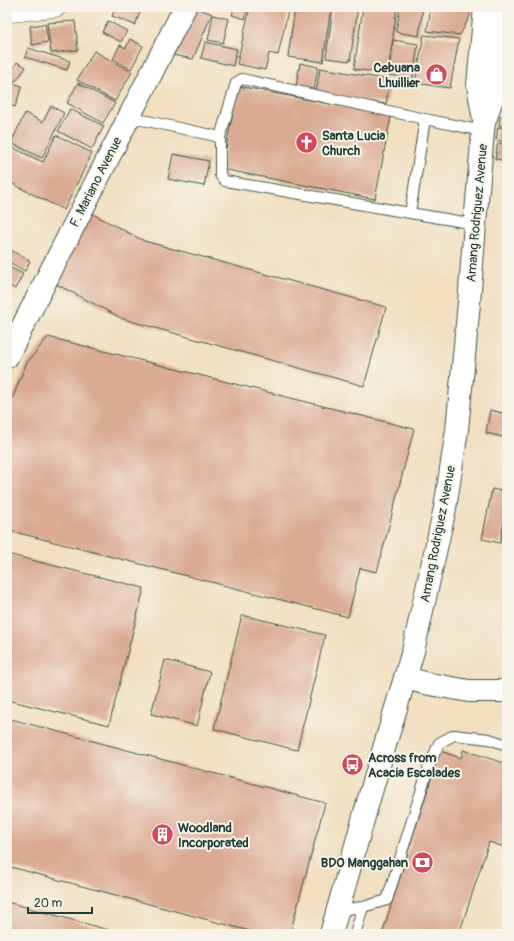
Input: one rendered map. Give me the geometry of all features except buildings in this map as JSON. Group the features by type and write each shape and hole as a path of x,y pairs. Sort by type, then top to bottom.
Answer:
{"main road":[{"name":"F. Mariano Avenue","path":"7,357 185,7"},
{"name":"Amang Rodriguez Avenue","path":"484,127 478,85 485,7"},
{"name":"Amang Rodriguez Avenue","path":"331,934 413,651 444,508 457,430 484,127 495,90 503,7"},
{"path":"405,677 424,683 469,691 507,691"}],"street":[{"path":"7,13 57,7"}],"lane":[{"path":"475,224 224,181 220,175 220,137 236,83 242,80 425,120 484,127"},
{"path":"129,117 220,137"},
{"path":"410,213 425,120"},
{"path":"339,910 363,907 387,900 428,769 439,743 454,735 488,739 507,745"},
{"path":"355,934 363,907"}],"place":[{"name":"Cebuana Lhuillier","path":"436,75"},
{"name":"Santa Lucia Church","path":"306,143"},
{"name":"Across from Acacia Escalades","path":"352,765"},
{"name":"Woodland Incorporated","path":"162,835"},
{"name":"BDO Manggahan","path":"423,863"}]}
